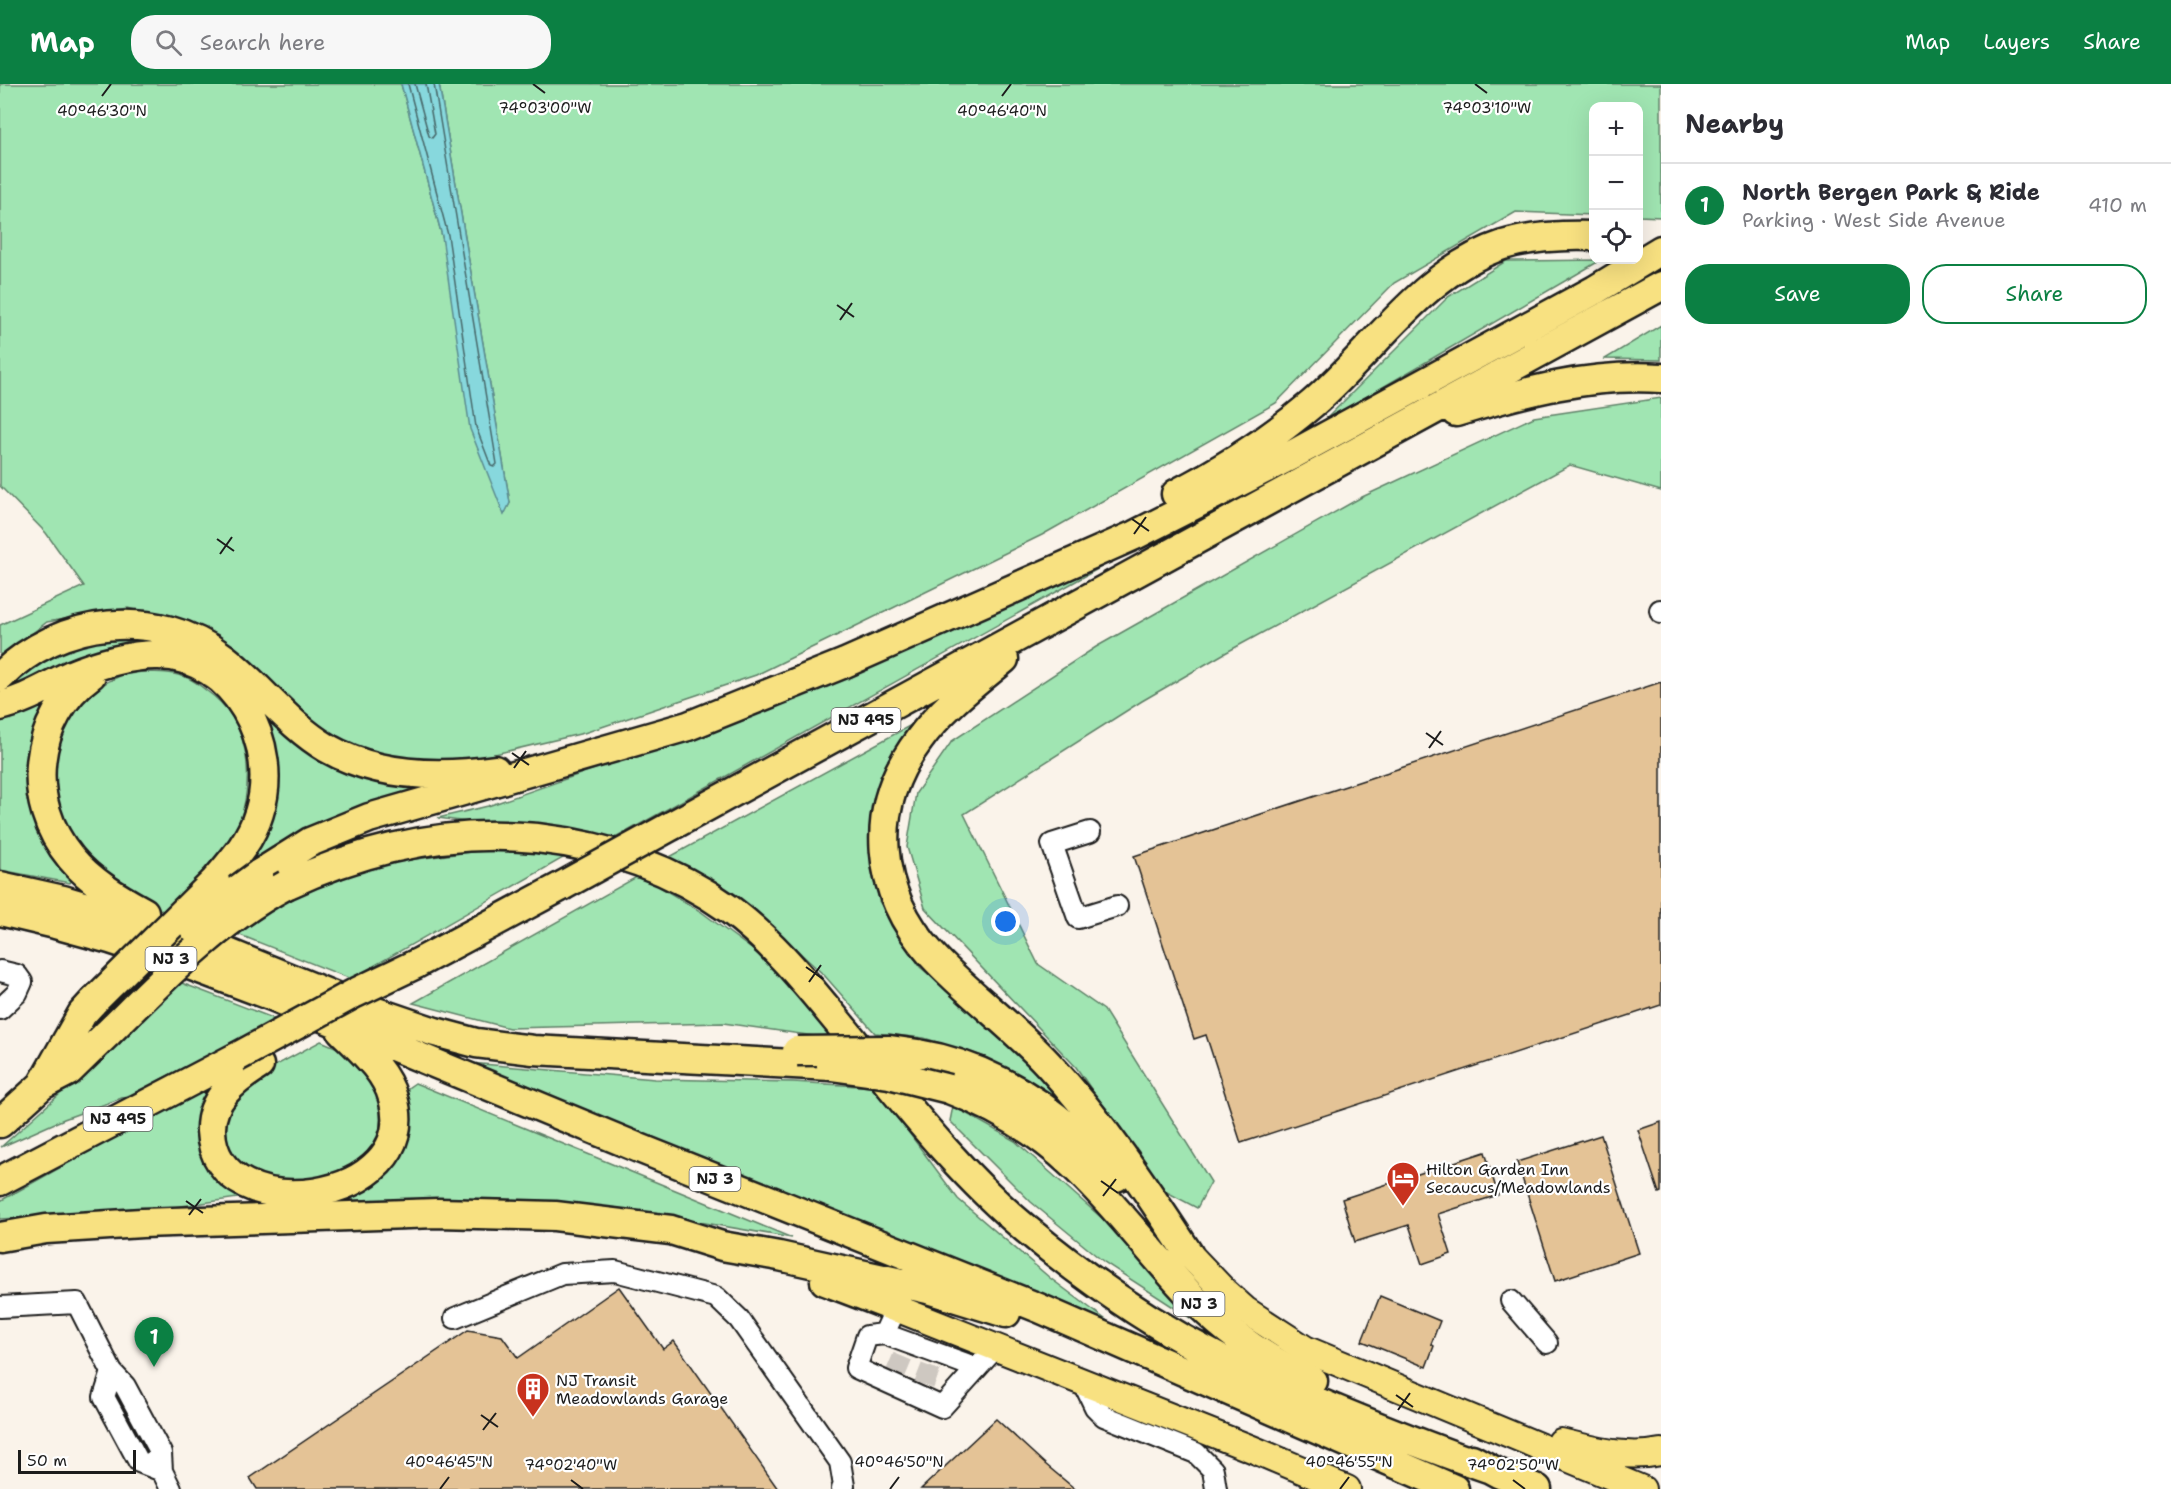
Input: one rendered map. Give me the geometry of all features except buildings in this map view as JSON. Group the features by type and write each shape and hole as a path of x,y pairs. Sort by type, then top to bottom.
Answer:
{"highway":[{"path":"740,704 839,650 1142,511 1192,485 1254,447 1311,405 1411,305 1451,273 1486,253 1503,246 1542,237 1585,236"},
{"path":"1643,241 1661,245"},
{"path":"42,1085 56,1059 190,929 259,874 310,842 369,818 678,729 845,663 1166,520 1290,456 1574,301 1661,250"},
{"path":"1405,426 1661,286"},
{"path":"1405,426 1559,385 1608,378 1661,378"},
{"name":"NJ 495","path":"0,1181 248,1061 354,993 416,964 562,886 1405,426"},
{"path":"1058,615 967,689 918,740 896,780 886,810 885,860 893,892 918,938 946,969 1031,1046 1068,1086 1156,1203 1188,1253"},
{"path":"0,677 25,656 68,633 112,625 152,627 189,638 207,647 256,685 312,738 327,748 364,764 427,775 479,772 589,756"},
{"path":"0,706 23,699 73,674 126,658 161,655 193,663 220,678 242,701 250,716 262,751 264,772 260,810 254,829 243,847 97,1020 69,1071 42,1085 0,1123"},
{"path":"106,664 78,686 51,722 45,738 40,769 48,818 66,852 98,884 196,940"},
{"path":"97,1020 171,971 222,926 254,903 286,885 345,861 385,849 432,839 478,836 527,837 576,844 626,856 670,874 724,905 764,939 806,983 961,1167 1024,1228 1117,1299 1215,1357 1266,1381 1409,1441 1488,1468"},
{"name":"NJ 3","path":"0,886 63,900 196,940 353,1004 414,1026 463,1040 533,1050 831,1066 889,1074 949,1089 1004,1114 1063,1156 1094,1186 1199,1304 1251,1347 1297,1374 1415,1424 1488,1468 1537,1489"},
{"name":"NJ 3","path":"0,911 65,926 138,948 272,996 1095,1333 1454,1489"},
{"path":"248,1061 214,1110 212,1139 214,1148 224,1165 247,1184 284,1195 322,1192 353,1181 372,1167 386,1152 395,1136 397,1117 393,1097 384,1078 336,1024"},
{"name":"NJ 3","path":"692,1058 797,1051 890,1050 950,1061 985,1075 1020,1093 1053,1115 1089,1146 1188,1253"},
{"path":"0,1237 46,1229 142,1223 438,1213 525,1214 670,1230 722,1245 928,1289 1054,1330 1095,1333"},
{"path":"779,1256 816,1277 896,1308"}],"main road":[{"name":"NJ 3","path":"1188,1253 1245,1310 1305,1349 1642,1489"},
{"path":"896,1308 1347,1489"},
{"path":"1496,1429 1617,1455 1646,1455 1661,1452"},
{"path":"1252,1449 1298,1489"}],"street":[{"path":"1090,832 1052,844 1078,918 1117,906"},
{"path":"0,971 17,975 22,982 18,993 0,1009"},
{"path":"455,1318 562,1274 615,1271 716,1297 738,1319 840,1462 844,1486 842,1489"},
{"path":"1511,1301 1547,1344"},
{"path":"0,1307 77,1303 112,1372 137,1382 170,1445 162,1471"},
{"path":"884,1334 896,1308"},
{"path":"977,1368 934,1360 906,1349 884,1334 867,1336 856,1368 894,1379 921,1391 942,1407 996,1347"},
{"path":"112,1372 104,1397 139,1462 162,1471 171,1489"},
{"path":"1083,1382 1095,1407 1104,1416 1196,1453 1213,1470 1216,1489"}],"green space":[{"path":"0,84 401,84 442,236 504,514 510,503 439,84 1661,84 1661,217 1643,216 1643,102 1589,102 1589,215 1516,212 1394,283 1276,403 1042,535 756,675 584,733 457,763 384,757 322,734 205,631 128,608 47,622 0,658 0,625 84,586 46,533 0,486"},
{"path":"1589,260 1589,264 1594,264 1323,422 1448,297 1506,261"},
{"path":"1661,325 1661,360 1605,359"},
{"path":"1661,398 1661,491 1570,465 1225,653 1142,701 964,814 1038,964 1104,1010 1211,1182 1197,1208 1159,1188 1076,1067 925,908 907,847 916,793 952,741 1096,647 1360,498 1534,417"},
{"path":"1103,566 610,841 438,818 488,806 790,701"},
{"path":"113,633 165,639 186,646 223,668 316,751 354,769 421,783 420,789 336,818 292,842 225,885 221,883 257,841 265,825 273,794 273,764 267,734 254,706 236,682 213,664 185,651 153,646 135,647 100,655 16,692 5,695 1,688 39,657 52,650 79,640"},
{"path":"142,672 171,673 188,678 221,703 240,734 247,769 244,806 234,836 218,860 167,913 140,900 74,848 51,789 60,728 88,694 122,675"},
{"path":"62,689 37,734 74,876 70,883 0,870 0,716"},
{"path":"924,718 890,764 869,830 879,901 920,967 975,1013 1067,1102 985,1057 924,1038 875,1033 824,975 754,911 666,859"},
{"path":"478,851 570,854 351,979 235,933 270,909 308,891 385,863"},
{"path":"640,875 700,911 776,967 843,1040 723,1023 509,1028 413,1003"},
{"path":"179,982 278,1020 130,1095 64,1119 1,1147 81,1075"},
{"path":"321,1041 345,1051 381,1094 380,1134 365,1159 321,1182 266,1181 234,1162 223,1133 227,1113 254,1077"},
{"path":"470,1063 655,1079 793,1082 875,1087 958,1199 1050,1278 1117,1328"},
{"path":"230,1073 218,1175 238,1198 138,1212 0,1219 0,1201"},
{"path":"415,1083 792,1238 612,1207 346,1204 399,1157 408,1127 408,1088"},
{"path":"953,1106 1015,1141 1104,1220 1198,1323 1104,1262 1031,1202 950,1121"}],"water":[{"path":"401,84 439,84 510,503 504,515 470,429 442,236"}],"tunnel":[{"path":"895,1375 903,1356"},
{"path":"924,1385 931,1367"}],"place":[{"name":"Hilton Garden Inn Secaucus/Meadowlands","path":"1403,1207"},
{"name":"North Bergen Park & Ride","path":"154,1367"},
{"name":"NJ Transit Meadowlands Garage","path":"533,1418"}]}
